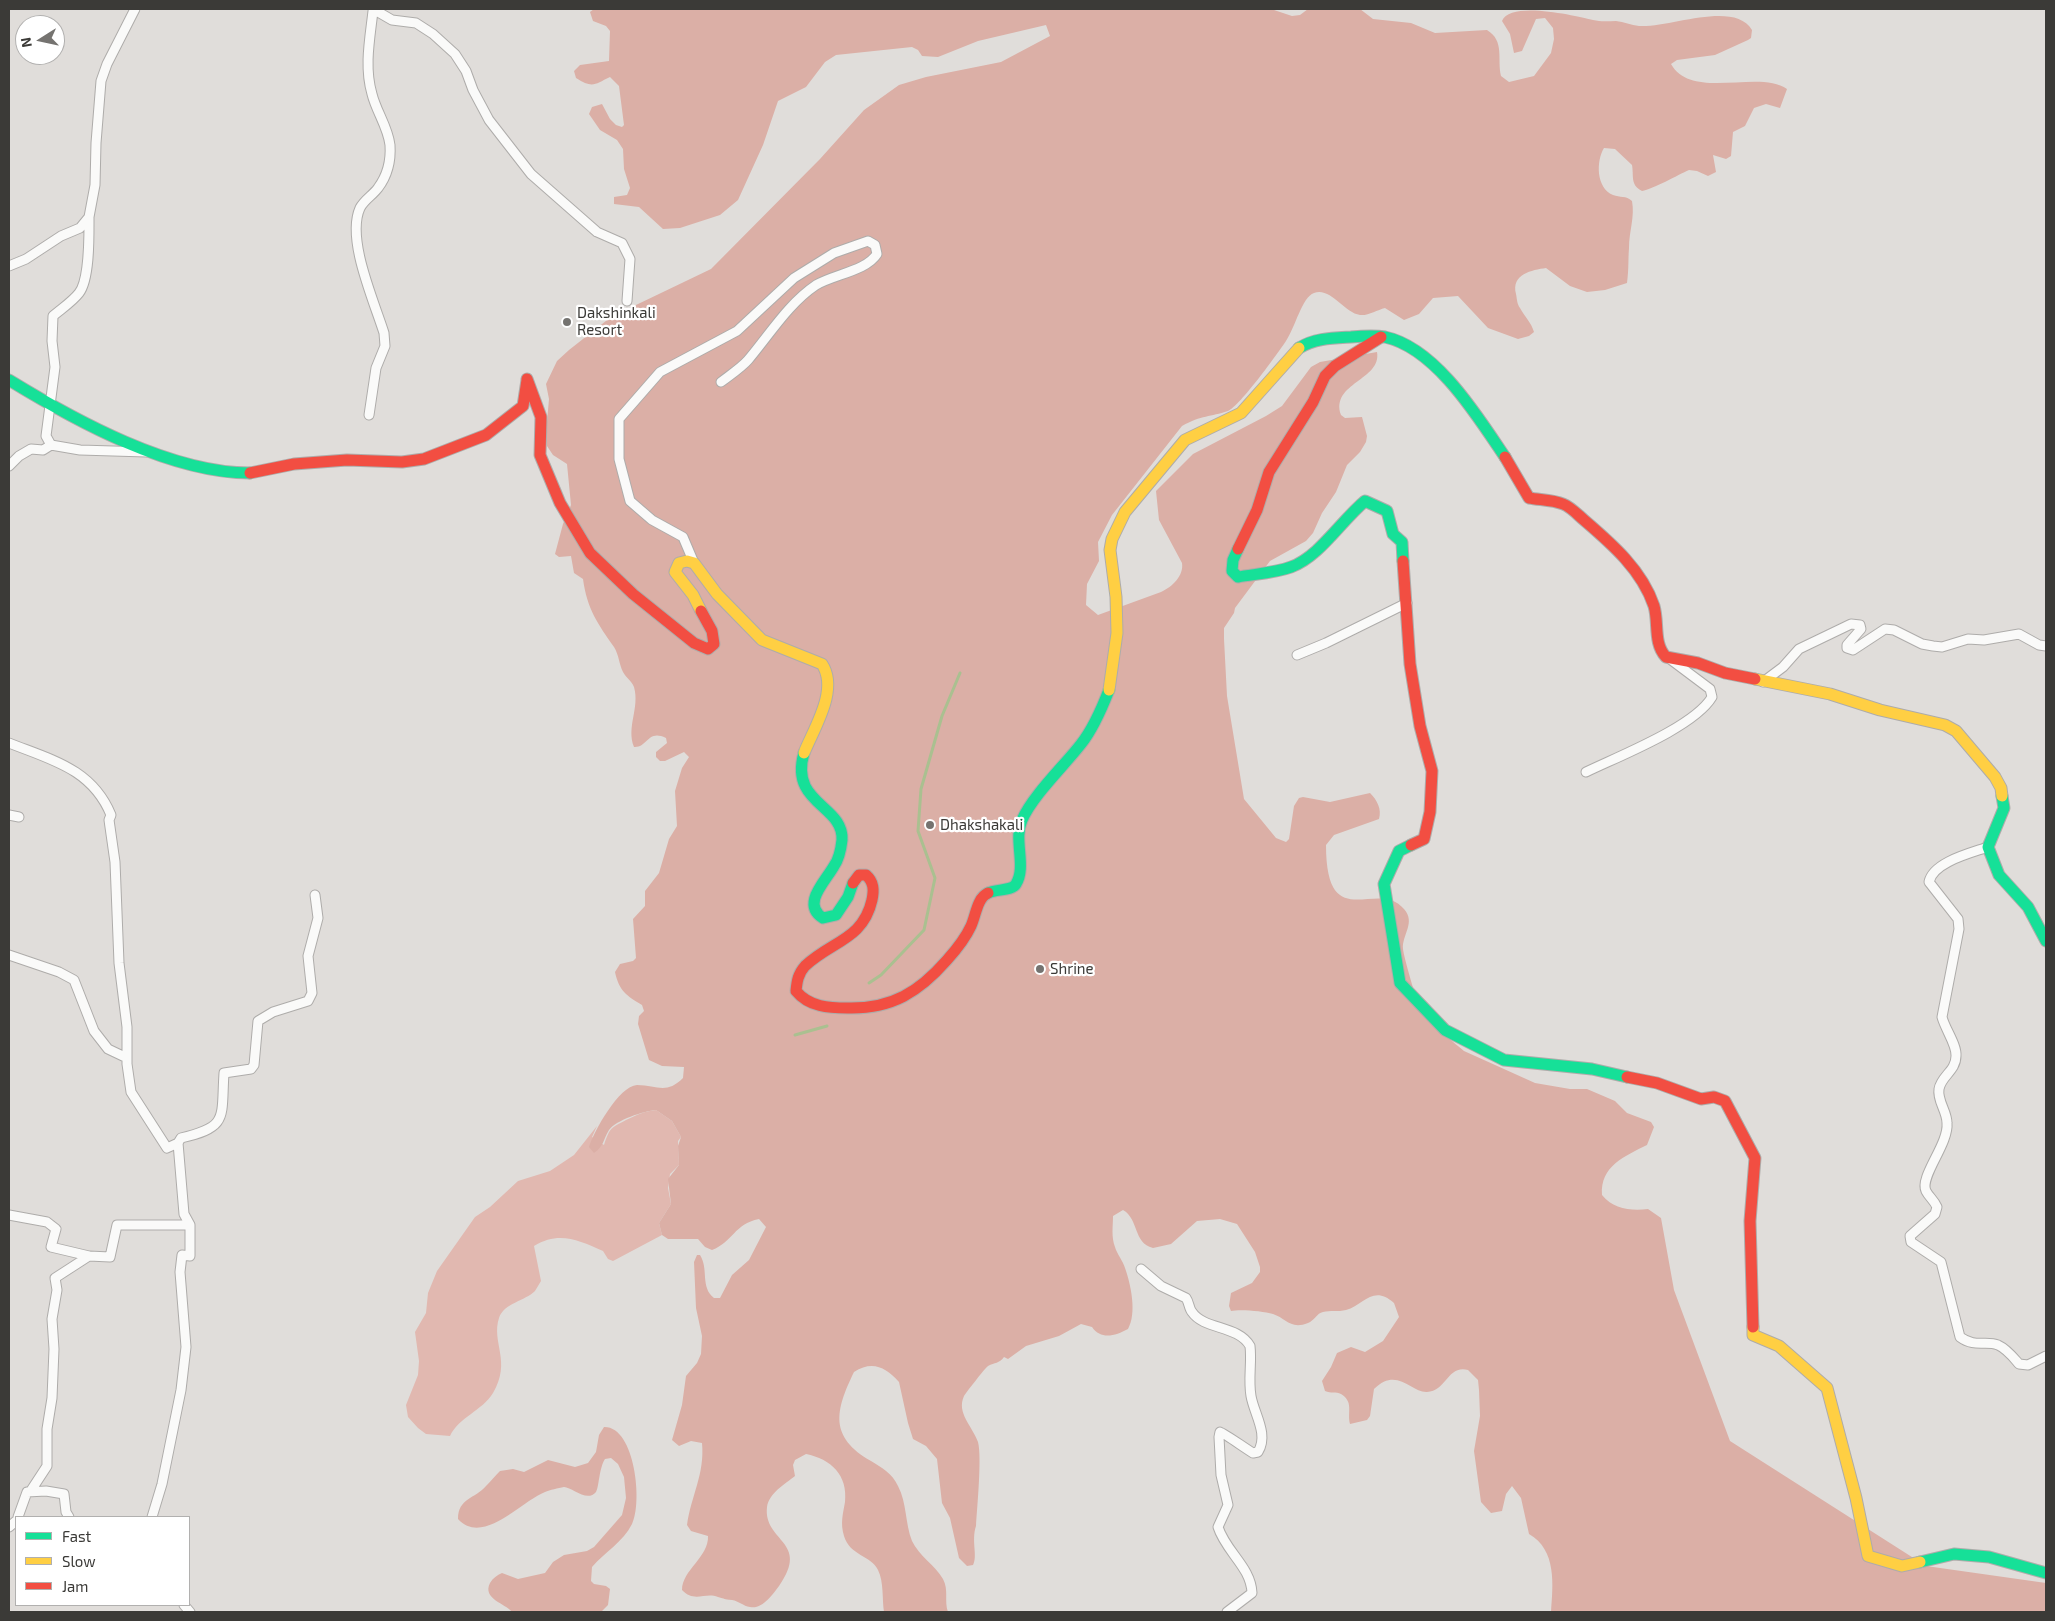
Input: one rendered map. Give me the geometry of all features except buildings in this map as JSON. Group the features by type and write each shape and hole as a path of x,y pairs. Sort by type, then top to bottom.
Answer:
{"main road":[{"path":"9,380 52,406 150,452 201,469 227,473 254,473 294,464 347,460 402,462 424,459 486,435 524,406 527,379 541,413 540,455 560,503 590,554 634,594 694,643 708,649 714,644 712,631 693,594 675,572 680,562 694,563 717,594 755,635 769,644 822,664 829,674 827,694 804,753 801,778 812,797 839,826 842,837 837,863 816,893 813,907 816,914 823,918 836,915 848,897 854,879 861,874 871,879 873,897 869,915 858,930 800,970 795,980 796,991 808,1002 835,1008 854,1009 890,1004 916,992 949,958 969,930 984,895 994,890 1012,888 1016,884 1020,874 1018,838 1022,820 1040,794 1083,742 1105,701 1111,685 1117,633 1116,597 1110,550 1112,538 1125,512 1185,440 1241,413 1300,346 1320,339 1381,337 1392,340 1417,354 1456,390 1513,469 1529,498 1563,504 1625,558 1653,602 1658,616 1659,648 1666,657 1709,666 1725,673 1763,682 1830,694 1880,710 1951,727 1968,744 2001,788 2004,808 1988,847 1999,875 2028,907 2046,941"},
{"path":"1381,337 1335,366 1325,376 1314,402 1269,472 1257,510 1233,560 1232,570 1238,577 1291,567 1314,554 1347,516 1365,501 1387,511 1393,534 1402,542 1410,664 1420,726 1432,771 1430,812 1424,839 1399,851 1384,884 1400,983 1445,1030 1504,1060 1592,1069 1657,1083 1701,1098 1714,1097 1725,1101 1755,1158 1750,1221 1753,1335 1779,1346 1827,1388 1847,1462 1868,1556 1902,1566 1954,1554 1980,1556 2038,1569 2046,1574"}],"street":[{"path":"51,446 46,436 48,415 52,406 55,367 52,341 53,316 79,294 84,286 89,250 89,217 95,185 101,81 107,64 135,9"},
{"path":"369,415 376,368 385,346 384,333 358,249 355,228 361,207 378,188 389,164 390,144 372,95 369,76 368,55 373,10 392,20 416,24 433,34 455,54 466,71 473,90 489,120 531,174 597,232 622,243 630,259 627,301"},
{"path":"9,266 26,259 61,236 80,228 89,217"},
{"path":"694,563 683,537 652,520 630,502 619,459 619,419 660,372 736,331 794,278 834,253 868,241 875,245 878,249 873,259 864,266 846,271 816,286 781,318 747,362 721,382"},
{"path":"9,466 19,456 31,449 43,450 51,446 80,450 150,452"},
{"path":"1297,655 1326,643 1407,603"},
{"path":"1763,682 1783,667 1799,649 1851,624 1860,624 1861,629 1846,645 1846,648 1853,650 1885,629 1894,630 1922,644 1942,647 1968,638 1984,640 2019,634 2039,645 2046,646"},
{"path":"1586,772 1658,738 1695,716 1708,704 1712,697 1710,689 1666,657"},
{"path":"9,743 59,762 74,771 104,798 111,816 109,820 117,883 119,963 127,1027 127,1058 131,1092 167,1148 178,1143 181,1138 213,1128 220,1119 224,1074 251,1069 254,1065 258,1021 273,1012 308,1001 312,993 308,956 318,918 315,896"},
{"path":"9,815 19,817"},
{"path":"1988,847 1948,861 1930,877 1929,882 1958,919 1959,928 1942,1017 1956,1054 1954,1069 1942,1081 1939,1089 1948,1123 1945,1137 1925,1182 1926,1191 1937,1207 1936,1214 1916,1228 1910,1236 1911,1242 1941,1262 1960,1337 1967,1342 1977,1344 1997,1344 2019,1364 2028,1365 2046,1356"},
{"path":"9,955 59,972 74,980 94,1031 108,1049 127,1058"},
{"path":"152,1516 162,1484 181,1390 186,1347 180,1272 182,1255 190,1256 190,1225 184,1214 178,1143"},
{"path":"9,1215 47,1222 56,1229 51,1247 89,1256 110,1257 117,1226 190,1225"},
{"path":"18,1516 27,1492 30,1492 47,1466 47,1429 52,1398 54,1349 52,1318 57,1290 55,1278 89,1256"},
{"path":"1141,1269 1160,1286 1186,1298 1190,1311 1196,1317 1236,1333 1246,1339 1250,1346 1250,1392 1260,1422 1261,1448 1258,1452 1253,1453 1220,1432 1221,1475 1228,1505 1218,1527 1222,1539 1251,1580 1252,1593 1227,1612"},
{"path":"30,1492 46,1491 64,1494 66,1512 68,1516"}],"shaded area":[{"path":"594,9 1271,9 1292,16 1300,15 1308,9 1360,9 1373,19 1411,23 1435,33 1487,30 1493,34 1498,45 1501,76 1509,82 1534,76 1551,53 1554,39 1553,28 1545,18 1536,19 1522,51 1514,53 1510,34 1502,21 1508,15 1517,11 1544,11 1596,21 1616,21 1639,26 1652,26 1700,17 1731,17 1743,21 1752,30 1751,38 1715,55 1677,60 1671,64 1681,75 1694,81 1710,83 1760,82 1775,84 1787,89 1780,108 1766,104 1754,108 1745,126 1733,132 1731,156 1726,159 1713,155 1716,172 1708,176 1689,170 1642,191 1634,183 1632,165 1615,149 1604,148 1601,153 1599,174 1603,187 1613,195 1632,201 1633,213 1629,242 1627,283 1605,290 1587,292 1570,286 1546,268 1524,274 1515,287 1517,300 1534,332 1529,336 1518,339 1488,328 1458,296 1433,298 1419,314 1404,320 1385,308 1360,315 1348,310 1326,294 1314,293 1306,300 1286,341 1241,400 1228,411 1201,418 1182,426 1112,515 1098,542 1099,561 1087,584 1086,605 1098,615 1161,592 1179,577 1182,563 1159,520 1156,491 1193,454 1282,406 1311,367 1320,362 1377,352 1376,361 1372,369 1349,388 1340,404 1341,415 1345,418 1362,417 1367,436 1366,442 1360,452 1347,465 1336,492 1322,513 1313,533 1306,541 1270,561 1235,608 1234,613 1224,628 1227,696 1244,799 1276,838 1286,842 1289,839 1294,806 1299,798 1303,797 1330,802 1370,793 1378,805 1379,819 1334,835 1326,845 1328,873 1335,889 1344,897 1355,900 1381,898 1393,901 1404,909 1409,919 1409,924 1403,944 1404,954 1418,1003 1428,1019 1464,1051 1535,1083 1570,1089 1587,1089 1615,1101 1627,1113 1651,1122 1654,1127 1647,1145 1630,1153 1610,1169 1602,1185 1602,1195 1606,1200 1617,1206 1635,1210 1648,1209 1661,1218 1674,1290 1730,1441 1926,1566 2046,1583 2046,1612 1551,1612 1552,1580 1549,1559 1545,1549 1529,1534 1521,1498 1512,1486 1506,1494 1502,1511 1491,1513 1481,1502 1474,1451 1480,1416 1479,1390 1478,1380 1468,1370 1461,1369 1451,1374 1434,1391 1421,1391 1397,1380 1382,1383 1374,1389 1370,1416 1367,1420 1350,1424 1347,1400 1339,1393 1325,1391 1322,1381 1337,1353 1351,1347 1365,1352 1383,1341 1399,1317 1394,1303 1380,1295 1374,1296 1346,1310 1323,1312 1310,1322 1302,1325 1289,1323 1269,1313 1246,1310 1231,1311 1229,1306 1231,1293 1252,1283 1260,1272 1255,1252 1237,1224 1220,1219 1197,1221 1171,1244 1153,1248 1142,1241 1132,1219 1123,1210 1113,1216 1113,1235 1116,1250 1125,1268 1131,1291 1133,1307 1128,1329 1113,1335 1104,1335 1092,1327 1081,1324 1059,1336 1026,1346 1008,1359 1004,1357 999,1362 988,1366 964,1396 962,1408 966,1420 976,1436 980,1459 973,1565 967,1566 959,1558 950,1518 942,1503 937,1459 926,1446 913,1439 899,1382 889,1372 878,1367 867,1366 854,1372 840,1411 842,1433 857,1452 886,1471 896,1481 903,1499 912,1541 940,1574 945,1583 948,1612 884,1612 882,1585 878,1570 871,1561 851,1548 844,1536 842,1523 845,1492 841,1476 830,1464 815,1456 806,1454 795,1460 793,1465 795,1476 774,1493 768,1502 768,1519 772,1528 788,1550 790,1560 788,1571 770,1597 759,1606 750,1607 713,1596 691,1596 682,1590 686,1576 707,1544 708,1536 691,1531 687,1525 700,1475 702,1443 691,1441 679,1446 672,1440 682,1405 686,1376 697,1363 701,1354 702,1336 696,1308 694,1262 697,1255 700,1255 703,1260 707,1289 714,1298 720,1298 732,1275 749,1260 766,1227 759,1219 751,1221 719,1247 712,1250 705,1247 698,1239 668,1239 662,1235 659,1223 671,1204 668,1179 679,1165 678,1146 681,1137 672,1121 656,1110 631,1117 613,1126 602,1145 594,1153 589,1147 608,1110 630,1087 644,1085 666,1088 683,1078 684,1067 662,1066 649,1060 638,1024 639,1016 644,1011 642,1005 624,992 615,972 620,964 633,961 636,958 633,919 645,906 645,891 659,873 669,839 677,826 675,791 682,768 689,757 684,752 665,761 660,761 656,757 656,752 667,743 666,738 660,736 651,737 639,747 634,747 631,732 635,702 634,687 623,672 616,650 590,608 583,579 574,573 571,556 559,557 555,554 563,524 571,505 567,464 553,455 547,446 546,433 549,399 546,384 557,361 611,317 711,269 820,159 864,110 899,85 926,77 1001,62 1050,36 1046,25 978,41 938,57 922,56 918,50 912,47 836,55 825,62 806,87 778,101 763,145 738,200 720,215 680,228 663,229 639,207 614,204 614,197 627,195 630,188 624,169 623,149 617,140 600,130 589,114 592,107 602,104 610,119 616,125 622,127 624,125 619,86 610,77 594,84 586,83 576,78 574,71 580,65 609,61 610,31 606,26 593,21 590,12"},
{"path":"656,1110 672,1121 681,1137 678,1141 679,1165 670,1174 668,1188 671,1204 659,1223 662,1235 613,1261 608,1259 603,1251 585,1243 568,1239 552,1239 534,1246 541,1281 535,1291 505,1309 499,1318 497,1336 501,1371 493,1393 483,1405 454,1429 450,1436 426,1434 408,1417 406,1405 418,1375 419,1361 415,1332 426,1313 428,1293 437,1271 475,1217 490,1207 518,1181 550,1171 574,1155 597,1126 592,1137 604,1145 610,1131 614,1127 638,1115"},
{"path":"604,1427 615,1430 623,1439 629,1452 634,1467 637,1500 632,1524 628,1530 619,1542 592,1567 591,1581 594,1584 606,1586 610,1589 608,1605 601,1612 512,1612 495,1600 489,1593 488,1588 491,1581 502,1573 518,1579 545,1573 553,1562 564,1555 587,1551 594,1547 622,1515 626,1498 624,1477 618,1464 611,1458 605,1459 601,1467 597,1490 592,1495 584,1495 564,1487 545,1492 490,1525 479,1528 468,1526 458,1519 461,1507 482,1490 500,1471 513,1469 524,1472 548,1460 575,1467 588,1463 596,1452 599,1435"}],"waterway":[{"path":"869,983 881,975 924,930 935,878 918,831 921,789 942,716 960,673"},
{"path":"795,1035 827,1026"}],"traffic: fast":[{"path":"1299,348 1311,342 1324,339 1364,336 1385,337 1404,344 1438,369 1454,386 1469,404 1505,457"},
{"path":"9,380 64,412 125,442 188,464 220,471 250,473"},
{"path":"1238,549 1233,560 1232,571 1238,577 1291,567 1301,562 1320,547 1365,501 1387,511 1393,534 1402,542 1403,561"},
{"path":"988,893 1011,888 1016,884 1020,869 1019,836 1022,820 1033,801 1085,738 1097,718 1109,690"},
{"path":"804,753 801,770 804,783 810,794 835,819 840,828 842,840 837,860 814,900 817,912 823,918 836,915 848,897 853,883"},
{"path":"2002,796 2004,808 1988,847 1999,875 2028,907 2046,941"},
{"path":"1411,845 1399,851 1384,884 1400,983 1445,1030 1504,1060 1592,1069 1627,1077"},
{"path":"1920,1562 1954,1554 1989,1557 2046,1573"}],"traffic: slow":[{"path":"1109,690 1117,633 1116,597 1110,550 1112,539 1125,512 1185,440 1241,413 1299,348"},
{"path":"701,611 693,595 675,572 679,563 687,561 694,563 717,594 762,640 822,664 827,674 826,697 819,721 804,753"},
{"path":"1755,679 1830,694 1880,710 1945,725 1956,731 1995,777 2001,788 2002,796"},
{"path":"1753,1327 1753,1335 1779,1346 1827,1388 1856,1498 1868,1556 1902,1566 1920,1562"}],"traffic: jam":[{"path":"1238,549 1257,510 1269,472 1313,402 1325,376 1335,366 1381,337"},
{"path":"527,379 541,417 540,455 560,503 590,553 633,594 694,643 708,649 714,644 712,631 701,611"},
{"path":"250,473 294,464 347,460 402,462 424,459 486,435 523,406 527,380"},
{"path":"1505,457 1529,498 1555,502 1569,507 1615,548 1634,569 1649,593 1654,606 1659,646 1666,657 1698,663 1725,673 1755,679"},
{"path":"1403,561 1410,664 1420,726 1432,771 1430,812 1424,839 1411,845"},
{"path":"853,883 859,875 866,875 871,880 873,893 868,913 854,932 805,966 798,978 796,991 807,1000 820,1006 864,1008 891,1002 915,990 937,971 960,944 971,926 981,899 988,893"},
{"path":"1627,1077 1657,1083 1701,1099 1714,1097 1725,1101 1755,1158 1750,1221 1753,1327"}],"place":[{"name":"Dakshinkali Resort","path":"567,322"},
{"name":"Dhakshakali","path":"930,825"},
{"name":"Shrine","path":"1040,969"}]}
